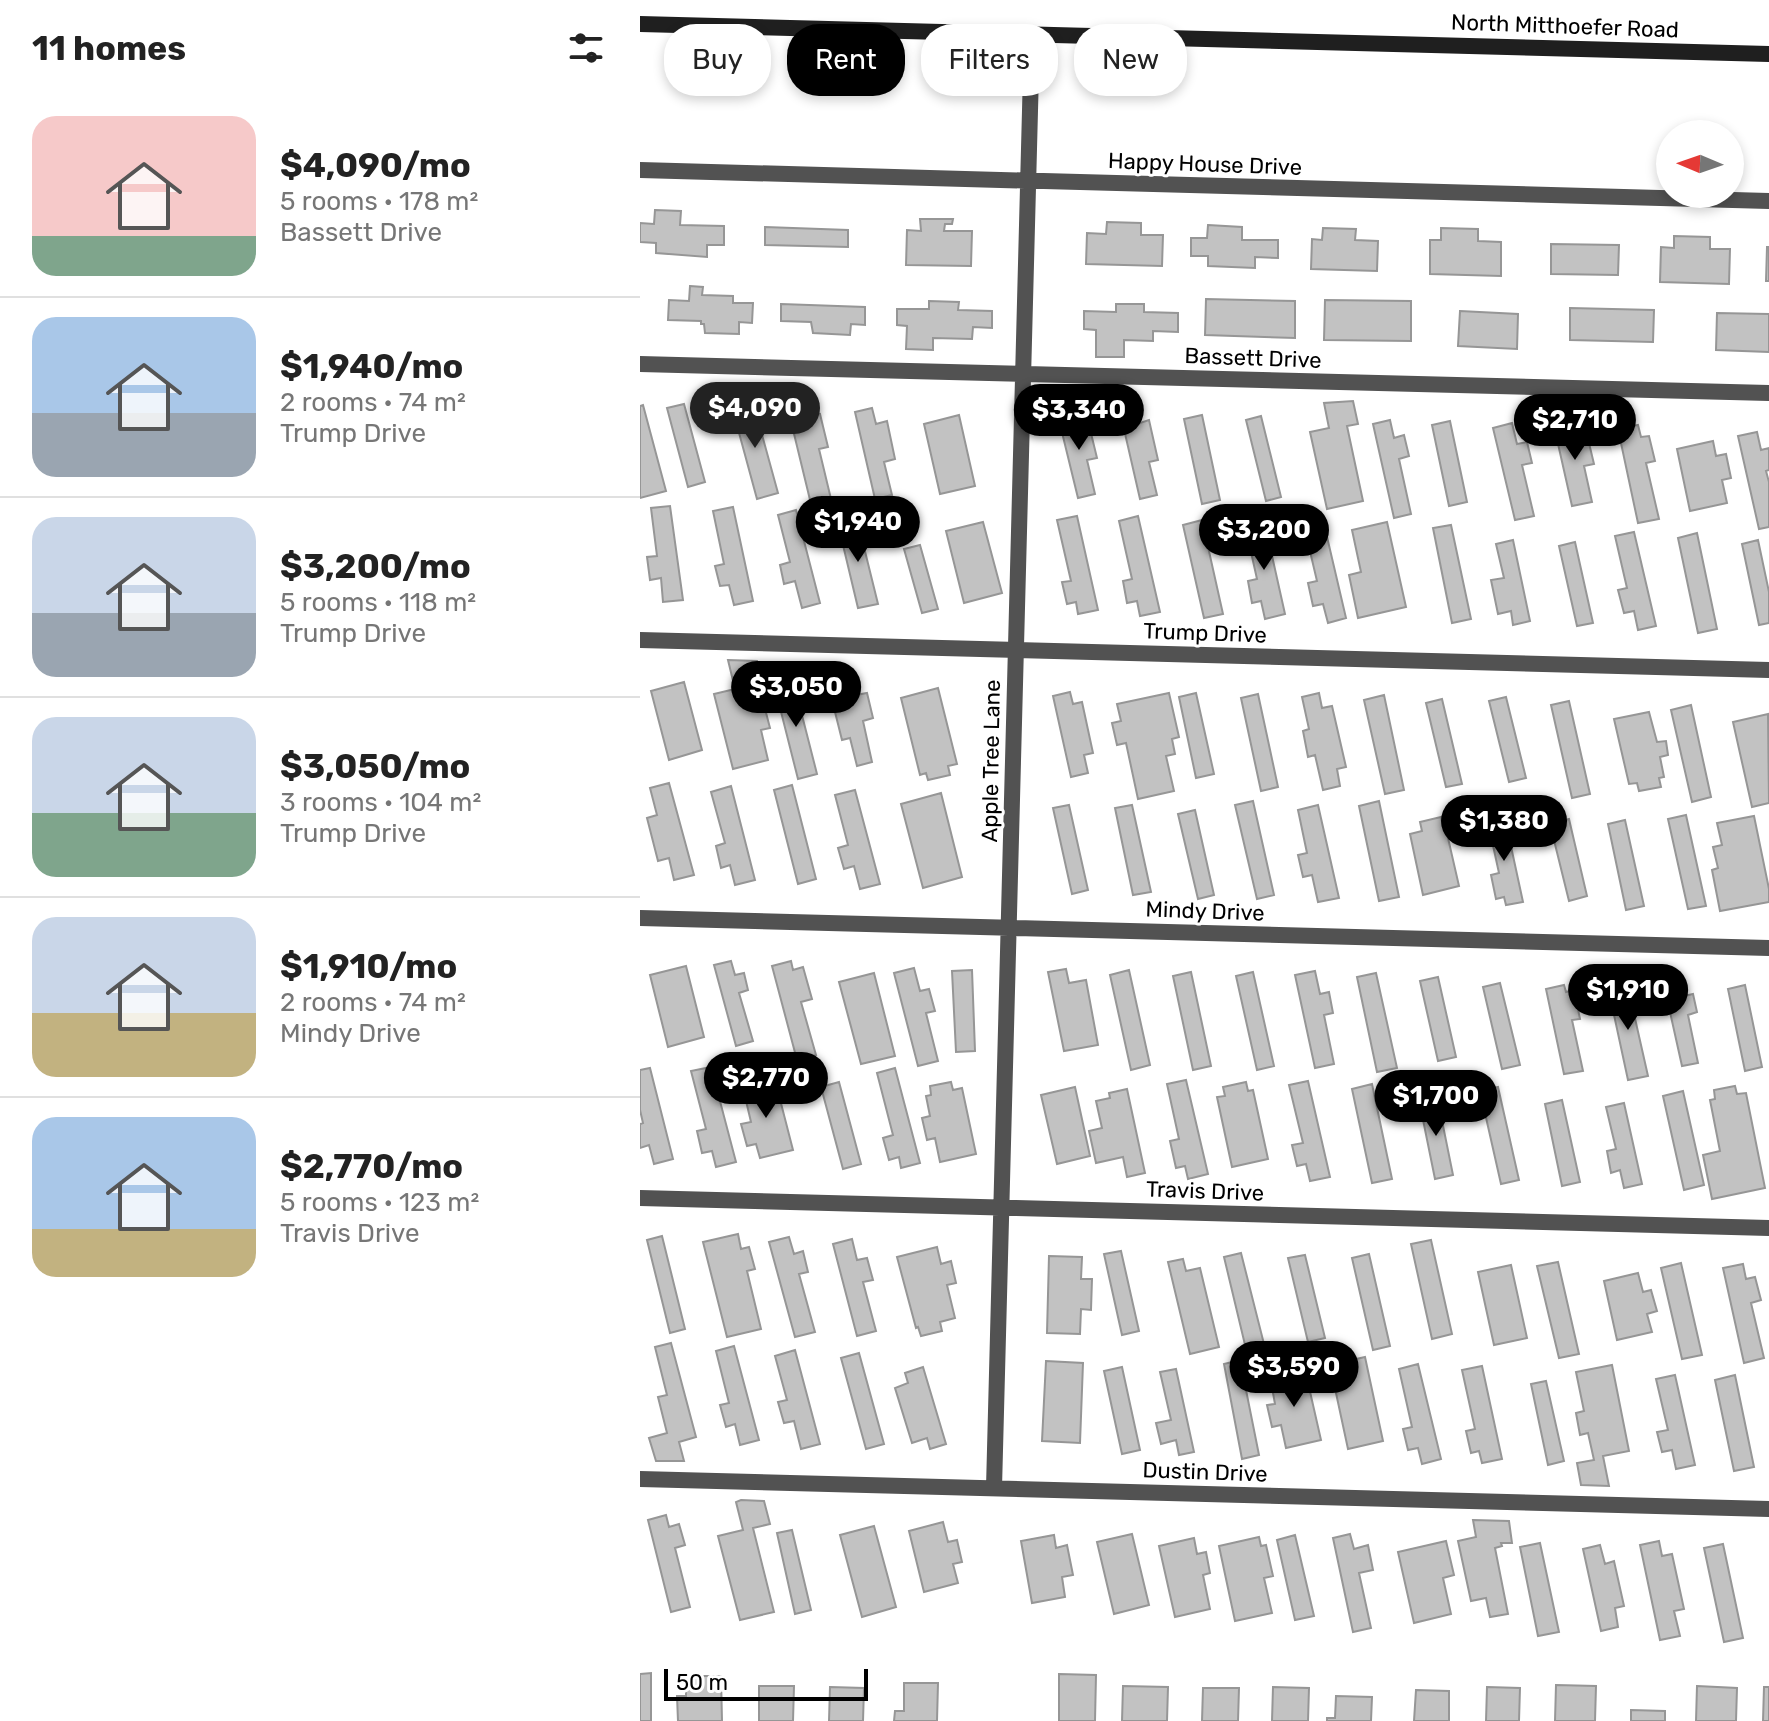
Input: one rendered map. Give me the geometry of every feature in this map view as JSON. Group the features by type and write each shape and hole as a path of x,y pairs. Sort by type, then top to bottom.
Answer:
{"main road":[{"name":"North Mitthoefer Road","path":"640,24 921,31"},
{"name":"North Mitthoefer Road","path":"1058,35 1769,54"}],"street":[{"name":"Apple Tree Lane","path":"994,1488 1030,96"},
{"name":"Happy House Drive","path":"640,170 1769,201"},
{"name":"Bassett Drive","path":"640,364 1769,393"},
{"name":"Trump Drive","path":"640,640 1769,670"},
{"name":"Mindy Drive","path":"640,918 1769,948"},
{"name":"Travis Drive","path":"640,1198 1769,1228"},
{"name":"Dustin Drive","path":"640,1479 1769,1509"}],"building":[{"path":"655,210 681,211 680,225 724,226 724,245 707,245 707,257 656,253 656,243 640,242 640,223 654,224"},
{"path":"920,219 953,219 952,224 945,224 944,231 972,231 971,266 906,265 907,230 921,231"},
{"path":"1107,222 1141,223 1141,235 1163,235 1162,266 1086,264 1087,233 1106,234"},
{"path":"1208,225 1242,227 1242,240 1278,240 1278,258 1255,257 1255,268 1208,266 1208,256 1191,256 1191,238 1207,238"},
{"path":"765,227 848,230 848,247 765,245"},
{"path":"1323,228 1356,229 1355,240 1378,241 1377,271 1311,269 1312,239 1322,240"},
{"path":"1441,228 1478,229 1478,241 1501,242 1501,276 1430,274 1430,240 1441,240"},
{"path":"1674,236 1710,237 1710,249 1730,249 1729,284 1660,282 1661,247 1674,248"},
{"path":"1551,244 1619,245 1618,275 1551,274"},
{"path":"1769,247 1769,281 1766,281"},
{"path":"690,286 703,287 702,295 733,296 733,303 753,303 752,323 739,322 739,334 705,333 701,321 668,320 669,300 689,301"},
{"path":"1206,299 1295,301 1295,338 1205,335"},
{"path":"1325,300 1411,301 1411,341 1324,340"},
{"path":"929,301 959,302 958,310 992,311 992,328 973,327 972,339 933,338 933,350 906,349 907,326 897,325 897,309 929,309"},
{"path":"781,304 865,307 865,325 851,324 850,335 813,333 811,322 781,321"},
{"path":"1116,304 1144,304 1144,312 1178,313 1178,332 1153,331 1153,341 1124,340 1124,357 1096,357 1096,330 1084,329 1084,311 1116,312"},
{"path":"1570,308 1654,310 1653,342 1570,340"},
{"path":"1460,311 1518,314 1517,349 1458,346"},
{"path":"1717,313 1769,314 1769,352 1716,350"},
{"path":"1353,401 1358,424 1347,426 1363,501 1327,509 1310,432 1329,428 1324,403"},
{"path":"753,402 778,493 757,499 732,407"},
{"path":"684,404 705,482 688,487 667,408"},
{"path":"808,404 811,416 820,414 828,447 819,449 831,499 811,504 788,409"},
{"path":"643,405 666,491 640,498 640,406"},
{"path":"872,408 876,424 887,421 895,459 884,462 892,495 875,499 855,412"},
{"path":"1076,411 1079,423 1088,421 1097,458 1087,460 1095,494 1078,498 1058,416"},
{"path":"1137,413 1140,423 1149,420 1158,460 1149,462 1157,495 1140,499 1121,416"},
{"path":"959,415 975,486 940,494 924,424"},
{"path":"1202,415 1220,500 1202,504 1184,419"},
{"path":"1261,416 1281,497 1266,501 1246,420"},
{"path":"1390,420 1394,438 1404,435 1409,456 1399,459 1411,514 1394,518 1373,424"},
{"path":"1450,421 1467,502 1449,506 1432,425"},
{"path":"1574,421 1579,441 1588,439 1594,464 1584,466 1592,502 1572,506 1554,426"},
{"path":"1512,423 1517,444 1527,442 1532,463 1522,465 1534,516 1515,520 1493,428"},
{"path":"1638,425 1641,437 1649,436 1655,461 1646,463 1659,519 1638,523 1618,429"},
{"path":"1757,432 1761,450 1769,448 1769,470 1766,471 1769,482 1769,527 1759,529 1738,436"},
{"path":"1713,441 1716,456 1726,454 1731,478 1722,480 1727,503 1690,511 1677,449"},
{"path":"670,506 683,600 663,602 661,578 650,580 647,557 657,556 651,508"},
{"path":"733,507 753,601 734,605 729,585 720,586 715,566 724,564 713,511"},
{"path":"796,510 820,603 802,608 795,581 784,584 780,565 790,562 778,515"},
{"path":"1077,516 1098,610 1078,614 1076,602 1067,604 1062,582 1071,581 1057,520"},
{"path":"1138,516 1160,612 1140,616 1137,601 1127,603 1123,581 1132,579 1119,521"},
{"path":"857,519 878,604 858,608 838,524"},
{"path":"1202,520 1223,614 1204,618 1183,525"},
{"path":"1264,520 1285,614 1265,619 1261,601 1252,603 1248,581 1257,579 1245,525"},
{"path":"983,522 1002,593 964,603 946,531"},
{"path":"1387,522 1406,607 1358,618 1349,575 1361,572 1352,530"},
{"path":"1324,524 1346,618 1328,623 1323,604 1313,606 1308,583 1317,581 1305,530"},
{"path":"1451,525 1471,619 1452,623 1433,528"},
{"path":"1634,532 1656,626 1638,630 1634,611 1624,613 1618,590 1627,588 1615,536"},
{"path":"1697,533 1717,629 1698,633 1678,538"},
{"path":"1513,540 1530,621 1513,625 1511,611 1498,614 1491,580 1504,578 1496,544"},
{"path":"1758,540 1769,592 1769,623 1759,625 1742,544"},
{"path":"1575,542 1593,623 1577,626 1559,546"},
{"path":"920,545 938,609 922,613 904,549"},
{"path":"728,660 757,661 762,683 749,686 754,708 764,705 770,728 761,730 768,760 733,769 714,694 735,689"},
{"path":"793,680 817,774 798,779 774,684"},
{"path":"684,682 702,750 669,760 651,691"},
{"path":"854,683 856,695 867,693 873,718 863,721 872,762 857,766 850,738 842,740 835,712 844,710 838,687"},
{"path":"938,688 957,764 948,766 950,775 928,780 926,773 920,775 901,698"},
{"path":"1070,692 1073,704 1082,702 1093,753 1084,755 1088,773 1071,777 1053,696"},
{"path":"1169,693 1179,737 1172,739 1175,754 1166,756 1174,791 1138,799 1126,743 1117,745 1112,723 1121,721 1117,704"},
{"path":"1196,693 1214,774 1196,778 1179,697"},
{"path":"1319,693 1322,708 1332,706 1346,767 1337,769 1340,786 1323,790 1315,755 1308,757 1303,731 1309,729 1302,697"},
{"path":"1258,694 1278,787 1261,791 1241,698"},
{"path":"1384,695 1404,790 1385,794 1364,700"},
{"path":"1506,697 1526,778 1509,782 1489,701"},
{"path":"1442,699 1462,784 1446,787 1426,703"},
{"path":"1569,701 1590,794 1572,798 1551,705"},
{"path":"1691,705 1711,797 1692,802 1671,710"},
{"path":"1649,712 1657,742 1666,741 1668,755 1660,757 1664,777 1659,778 1661,787 1639,791 1637,783 1629,784 1614,719"},
{"path":"1768,714 1769,803 1752,807 1733,722"},
{"path":"669,783 694,875 674,880 669,858 658,861 647,818 657,815 650,788"},
{"path":"792,785 816,879 798,884 774,790"},
{"path":"731,786 755,880 735,885 730,865 721,868 716,846 725,843 711,792"},
{"path":"855,790 880,884 860,889 854,866 844,869 838,848 848,845 835,795"},
{"path":"941,793 962,877 923,888 901,804"},
{"path":"1253,801 1274,895 1257,899 1235,805"},
{"path":"1379,801 1399,897 1379,901 1359,806"},
{"path":"1069,805 1088,890 1072,894 1053,808"},
{"path":"1132,805 1151,892 1133,895 1115,808"},
{"path":"1318,805 1339,898 1318,902 1312,875 1303,877 1298,855 1307,853 1298,810"},
{"path":"1195,810 1214,895 1198,899 1178,814"},
{"path":"1504,814 1523,902 1506,905 1504,897 1496,899 1491,875 1499,873 1487,818"},
{"path":"1686,815 1706,906 1688,909 1668,819"},
{"path":"1754,816 1769,902 1720,911 1712,870 1718,868 1713,847 1722,845 1717,823"},
{"path":"1441,817 1459,886 1423,895 1410,834 1422,831 1420,822"},
{"path":"1569,819 1587,896 1569,901 1550,824"},
{"path":"1625,820 1644,906 1626,910 1608,824"},
{"path":"731,961 735,975 744,973 748,990 739,993 753,1041 736,1046 714,965"},
{"path":"791,961 793,970 803,967 812,999 801,1002 816,1055 797,1060 772,966"},
{"path":"686,966 704,1037 668,1047 650,975"},
{"path":"914,968 920,991 929,989 935,1011 926,1013 938,1061 918,1066 894,973"},
{"path":"1066,969 1069,983 1086,980 1098,1045 1064,1051 1048,972"},
{"path":"972,970 975,1051 956,1052 952,971"},
{"path":"1129,970 1150,1065 1131,1070 1110,975"},
{"path":"1315,971 1320,994 1329,992 1333,1013 1324,1015 1334,1064 1315,1068 1295,975"},
{"path":"1191,972 1211,1066 1193,1070 1173,976"},
{"path":"1253,972 1274,1066 1257,1070 1236,976"},
{"path":"874,973 895,1056 861,1064 839,982"},
{"path":"1376,973 1397,1068 1377,1072 1357,977"},
{"path":"1438,977 1456,1057 1438,1061 1420,981"},
{"path":"1680,982 1684,996 1693,994 1697,1012 1688,1015 1698,1063 1682,1066 1664,985"},
{"path":"1500,983 1520,1065 1502,1069 1483,987"},
{"path":"1627,983 1648,1076 1628,1080 1608,987"},
{"path":"1564,985 1566,992 1574,990 1580,1019 1572,1020 1583,1071 1564,1074 1546,989"},
{"path":"1745,985 1762,1067 1745,1071 1728,989"},
{"path":"711,1067 736,1162 716,1167 712,1151 702,1153 697,1131 706,1129 691,1071"},
{"path":"650,1068 673,1159 654,1164 649,1145 640,1148 640,1124 643,1123 640,1070"},
{"path":"895,1068 920,1163 901,1168 899,1157 889,1160 883,1138 893,1135 877,1073"},
{"path":"775,1080 793,1150 760,1158 756,1144 747,1146 741,1124 751,1122 743,1088"},
{"path":"1186,1080 1208,1174 1188,1179 1185,1166 1176,1168 1170,1141 1179,1139 1167,1084"},
{"path":"1308,1081 1330,1177 1310,1181 1306,1164 1297,1166 1292,1145 1303,1143 1289,1085"},
{"path":"839,1082 861,1164 843,1169 821,1087"},
{"path":"951,1082 953,1090 962,1088 976,1154 940,1162 935,1138 927,1140 922,1118 930,1116 926,1096 931,1095 930,1086"},
{"path":"1246,1082 1248,1091 1253,1090 1268,1159 1232,1167 1217,1097 1225,1096 1223,1087"},
{"path":"1372,1084 1392,1179 1372,1183 1352,1089"},
{"path":"1735,1086 1737,1094 1746,1093 1765,1188 1712,1199 1703,1155 1720,1151 1710,1100 1715,1099 1714,1090"},
{"path":"1075,1087 1090,1156 1057,1164 1041,1095"},
{"path":"1498,1087 1519,1180 1501,1184 1480,1091"},
{"path":"1127,1089 1145,1173 1127,1177 1123,1157 1096,1163 1089,1131 1102,1128 1096,1101 1110,1098 1109,1093"},
{"path":"1683,1091 1704,1185 1684,1190 1663,1096"},
{"path":"1437,1096 1453,1175 1435,1179 1419,1100"},
{"path":"1562,1100 1580,1182 1562,1186 1545,1104"},
{"path":"1624,1103 1642,1184 1624,1188 1620,1170 1611,1173 1607,1151 1616,1149 1606,1107"},
{"path":"738,1234 741,1249 749,1247 755,1269 747,1271 761,1329 727,1337 703,1242"},
{"path":"662,1236 685,1329 670,1333 647,1240"},
{"path":"789,1237 794,1254 803,1251 808,1272 799,1274 815,1332 795,1337 769,1242"},
{"path":"852,1239 857,1260 867,1258 873,1280 863,1282 876,1331 857,1336 833,1244"},
{"path":"1431,1240 1452,1334 1432,1339 1411,1244"},
{"path":"937,1247 941,1264 951,1261 956,1283 947,1285 955,1318 940,1322 942,1331 921,1336 916,1328 897,1257"},
{"path":"1121,1251 1139,1331 1122,1335 1104,1254"},
{"path":"1241,1253 1264,1344 1246,1349 1224,1257"},
{"path":"1369,1254 1390,1346 1373,1350 1352,1258"},
{"path":"1305,1255 1325,1338 1308,1342 1288,1258"},
{"path":"1049,1256 1082,1257 1081,1279 1092,1279 1091,1310 1081,1309 1080,1334 1047,1333"},
{"path":"1183,1259 1186,1271 1200,1268 1219,1347 1190,1354 1168,1262"},
{"path":"1558,1262 1579,1354 1559,1358 1537,1266"},
{"path":"1681,1263 1702,1355 1682,1359 1661,1268"},
{"path":"1743,1264 1746,1279 1755,1277 1761,1300 1751,1303 1764,1358 1744,1363 1723,1268"},
{"path":"1511,1265 1527,1338 1494,1345 1478,1272"},
{"path":"1638,1273 1643,1292 1651,1290 1657,1311 1647,1314 1652,1332 1617,1340 1604,1281"},
{"path":"671,1343 696,1437 679,1442 684,1461 656,1461 649,1438 667,1433 658,1397 667,1395 655,1347"},
{"path":"734,1346 759,1440 740,1445 735,1424 726,1427 720,1405 729,1403 716,1351"},
{"path":"795,1350 820,1444 801,1449 794,1421 784,1423 778,1402 787,1400 775,1356"},
{"path":"859,1353 884,1444 866,1449 841,1358"},
{"path":"1365,1357 1383,1441 1348,1449 1330,1365"},
{"path":"1240,1360 1259,1455 1242,1459 1224,1364"},
{"path":"1046,1361 1083,1363 1080,1443 1042,1441"},
{"path":"1418,1364 1441,1459 1422,1464 1418,1448 1408,1450 1403,1429 1412,1427 1399,1369"},
{"path":"1612,1365 1629,1451 1603,1456 1609,1486 1581,1485 1577,1463 1594,1460 1588,1433 1580,1435 1576,1413 1584,1411 1576,1372"},
{"path":"1482,1366 1502,1459 1482,1463 1479,1451 1471,1453 1466,1431 1475,1429 1462,1370"},
{"path":"923,1367 946,1444 930,1449 927,1438 912,1443 895,1388 908,1383 905,1373"},
{"path":"1122,1367 1140,1450 1122,1454 1104,1371"},
{"path":"1176,1369 1194,1452 1179,1455 1176,1440 1161,1444 1156,1423 1171,1420 1160,1372"},
{"path":"1295,1369 1297,1377 1306,1374 1321,1440 1286,1448 1281,1425 1272,1427 1267,1405 1275,1404 1271,1382 1275,1381 1273,1374"},
{"path":"1675,1375 1695,1465 1676,1469 1672,1450 1662,1452 1657,1432 1668,1430 1656,1379"},
{"path":"1735,1375 1754,1467 1734,1471 1715,1380"},
{"path":"1546,1381 1564,1461 1548,1465 1531,1384"},
{"path":"764,1501 770,1524 753,1528 774,1612 740,1620 718,1536 743,1530 736,1502"},
{"path":"666,1515 669,1527 679,1524 685,1545 675,1548 690,1607 671,1612 648,1520"},
{"path":"1473,1520 1509,1521 1512,1543 1501,1543 1502,1546 1495,1548 1508,1614 1490,1617 1486,1598 1471,1601 1458,1541 1476,1537"},
{"path":"943,1522 948,1542 957,1540 962,1562 953,1564 958,1583 924,1592 909,1531"},
{"path":"874,1526 896,1607 862,1617 840,1535"},
{"path":"792,1530 811,1610 795,1614 777,1533"},
{"path":"1132,1534 1149,1605 1114,1614 1097,1542"},
{"path":"1350,1534 1354,1549 1368,1545 1373,1570 1359,1573 1371,1628 1353,1632 1333,1538"},
{"path":"1054,1535 1056,1548 1067,1545 1073,1575 1062,1577 1065,1597 1032,1603 1021,1541"},
{"path":"1295,1535 1314,1616 1295,1620 1277,1540"},
{"path":"1259,1537 1261,1546 1266,1545 1273,1576 1264,1578 1272,1613 1235,1621 1219,1546"},
{"path":"1194,1538 1197,1554 1206,1552 1210,1573 1203,1575 1210,1609 1175,1617 1159,1546"},
{"path":"1446,1541 1454,1575 1443,1578 1451,1614 1414,1623 1398,1552"},
{"path":"1659,1541 1662,1556 1672,1554 1684,1609 1674,1611 1680,1636 1660,1640 1640,1545"},
{"path":"1540,1543 1559,1632 1538,1636 1520,1547"},
{"path":"1723,1544 1743,1638 1724,1642 1704,1548"},
{"path":"1600,1545 1605,1564 1614,1561 1624,1606 1615,1608 1618,1627 1601,1631 1583,1549"},
{"path":"651,1673 651,1721 640,1721 640,1674"},
{"path":"1059,1674 1096,1675 1095,1721 1059,1721"},
{"path":"686,1676 721,1676 722,1721 678,1721 677,1696 686,1696"},
{"path":"904,1683 938,1683 937,1721 894,1721 895,1711 904,1711"},
{"path":"1556,1685 1596,1686 1595,1721 1555,1721"},
{"path":"759,1686 794,1686 793,1721 759,1721"},
{"path":"1123,1686 1168,1687 1167,1721 1122,1721"},
{"path":"1697,1686 1737,1688 1736,1721 1696,1721"},
{"path":"830,1687 864,1688 863,1721 829,1721"},
{"path":"1273,1687 1309,1688 1308,1721 1272,1721"},
{"path":"1487,1687 1520,1688 1519,1721 1486,1721"},
{"path":"1764,1687 1769,1687 1769,1721 1763,1721"},
{"path":"1203,1688 1239,1688 1238,1721 1202,1721"},
{"path":"1416,1690 1449,1691 1449,1721 1414,1721"},
{"path":"1336,1696 1372,1697 1371,1721 1327,1721 1327,1718 1335,1718"},
{"path":"1631,1710 1665,1711 1665,1721 1631,1721"}]}
